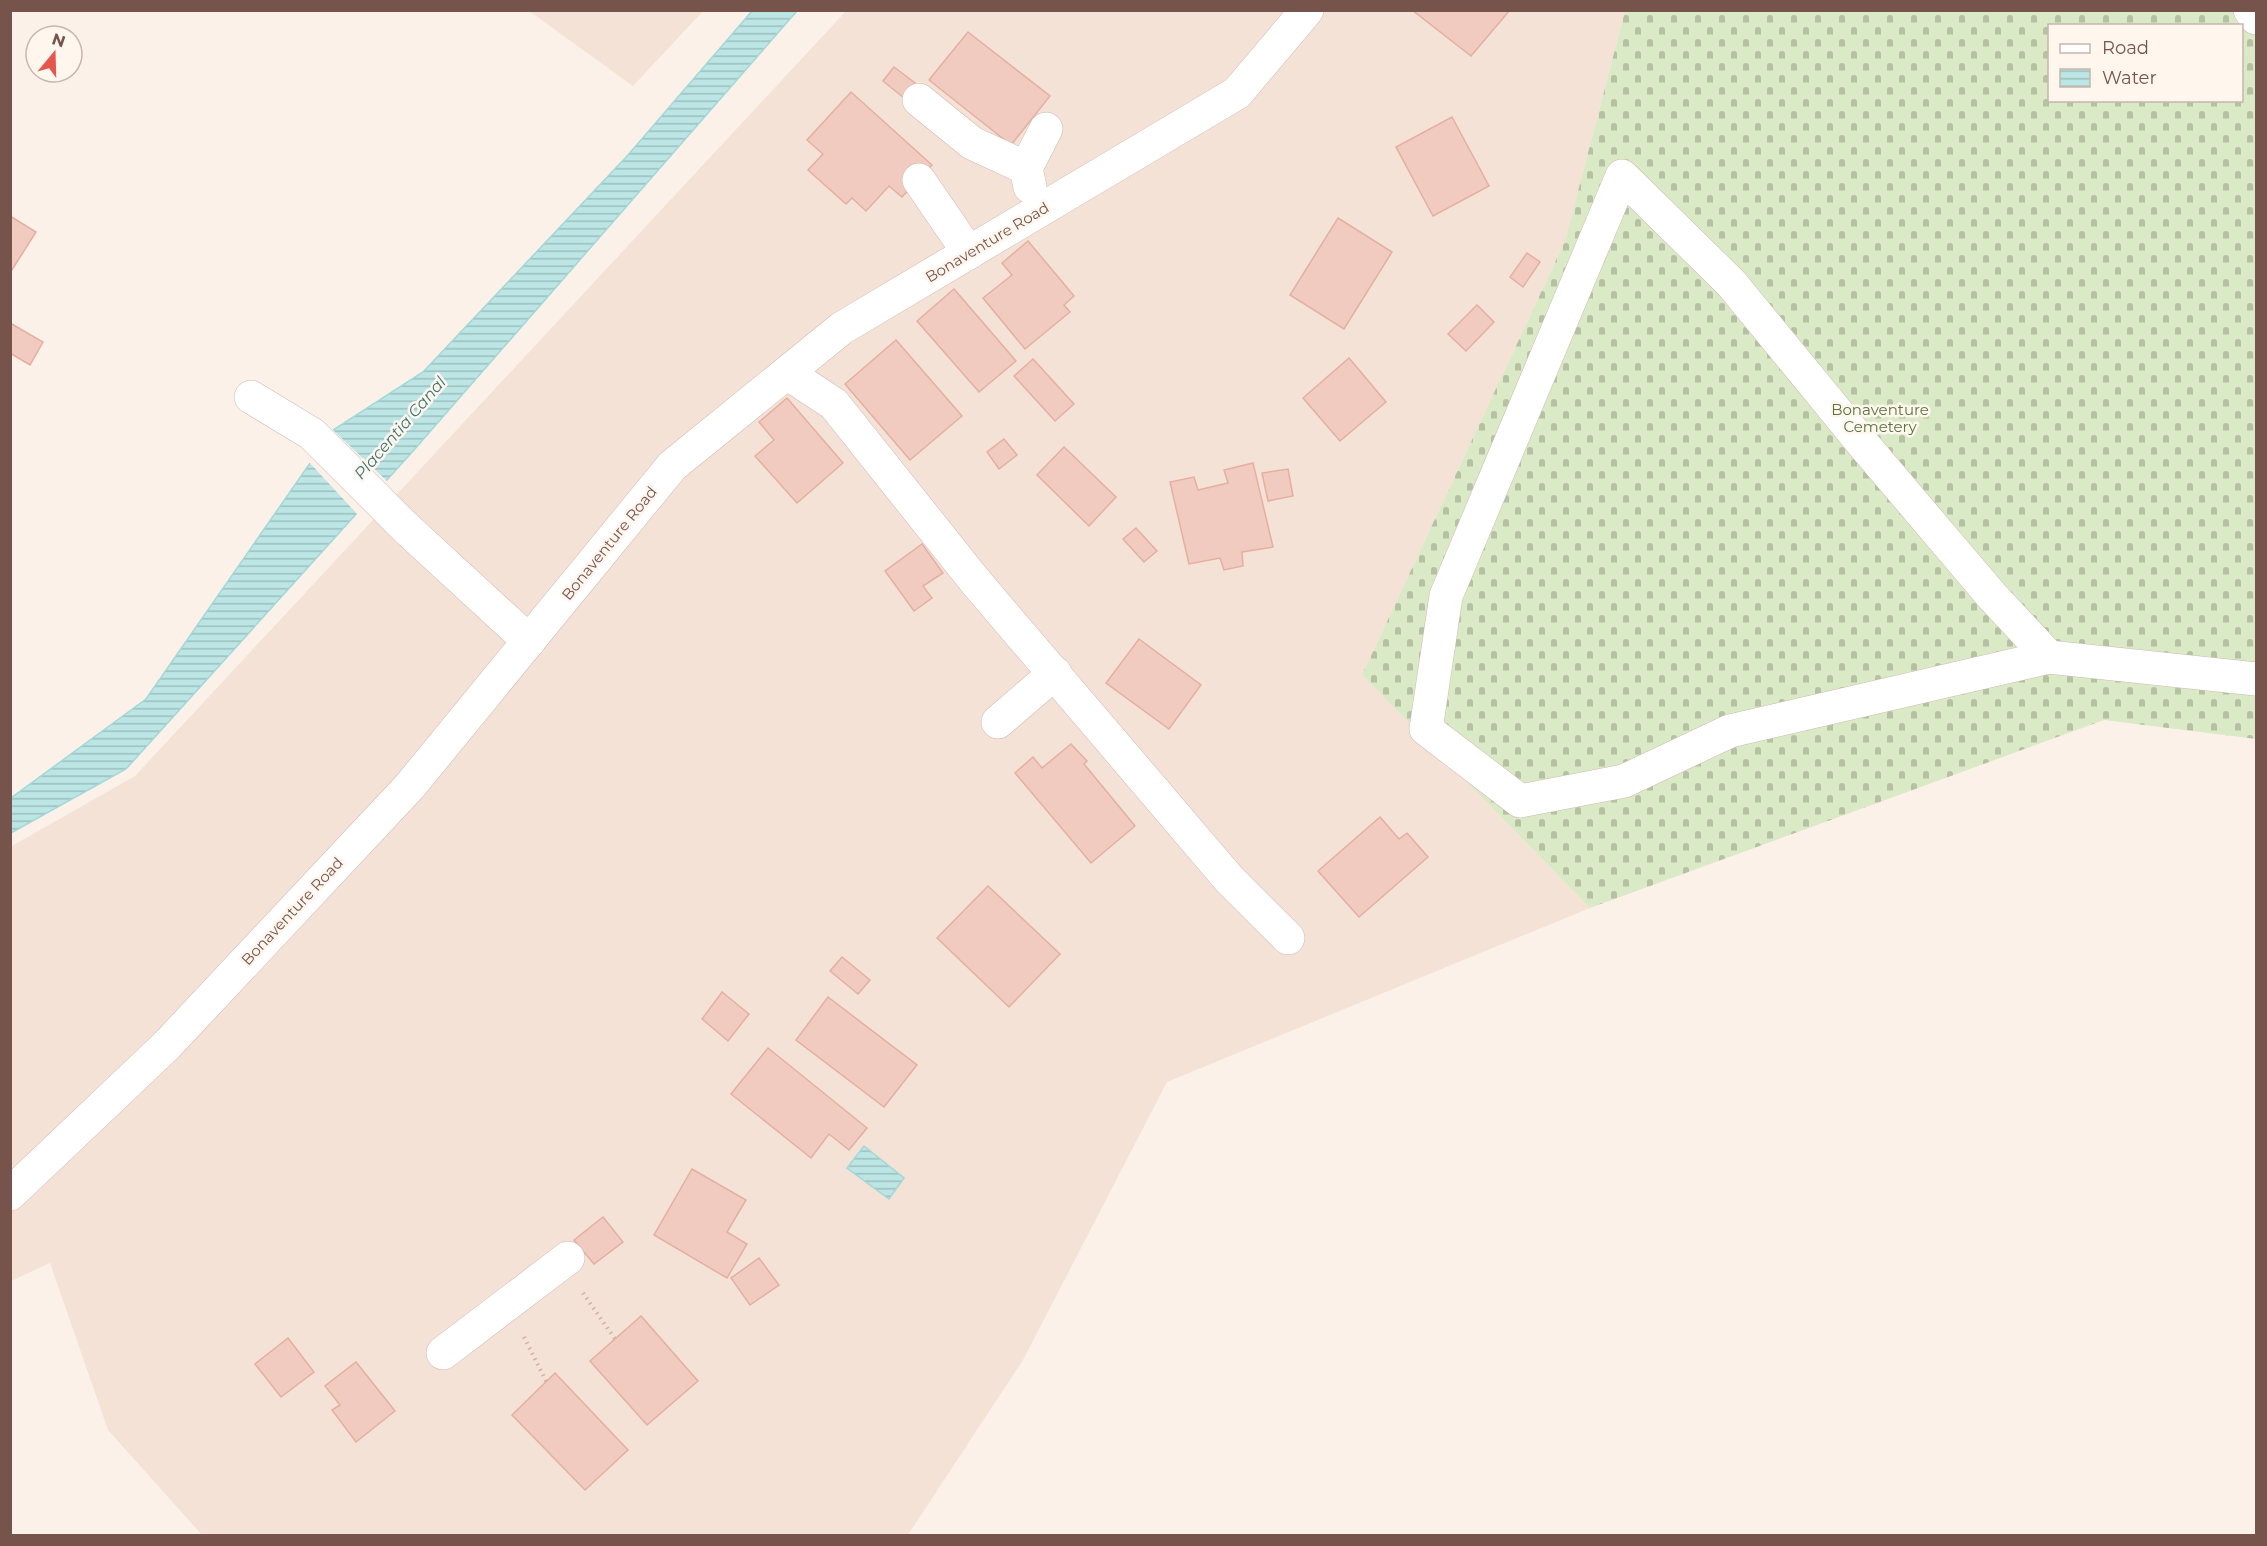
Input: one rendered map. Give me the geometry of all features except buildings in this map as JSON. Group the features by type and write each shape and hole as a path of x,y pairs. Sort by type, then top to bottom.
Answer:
{"street":[{"name":"Bonaventure Road","path":"10,1194 175,1036 410,786 672,466 842,328 1237,93 1307,10"},
{"path":"2250,10 2256,18"},
{"path":"919,100 972,142 1026,168"},
{"path":"1036,213 1026,168 1046,129"},
{"path":"2049,657 1992,596 1870,453 1731,283 1622,176 1446,596 1426,729 1520,801 1624,782 1730,731 2049,657 2256,679"},
{"path":"919,180 969,253"},
{"path":"787,373 834,404 876,461 975,581 1229,879 1288,938"},
{"path":"251,397 312,434 406,528 529,641"},
{"path":"998,722 1055,673"},
{"path":"442,1353 565,1260"}],"path":[{"path":"565,1260 615,1339"},
{"path":"507,1304 546,1381"}],"shaded area":[{"path":"529,11 703,11 633,86"},
{"path":"846,11 1625,11 1565,241 1362,675 1590,908 1167,1082 1023,1360 908,1535 202,1535 108,1430 50,1263 11,1281 10,847 135,776"}],"green space":[{"name":"Bonaventure Cemetery","path":"1625,11 2256,11 2256,739 2104,720 1590,908 1362,675 1565,241"}],"water":[{"name":"Placentia Canal","path":"752,11 797,11 414,450 126,769 11,833 11,798 146,699 333,430 423,372 628,155"},
{"path":"864,1146 904,1178 889,1199 847,1168"}],"pier":[{"path":"331,428 389,483 359,516 308,461"}]}
